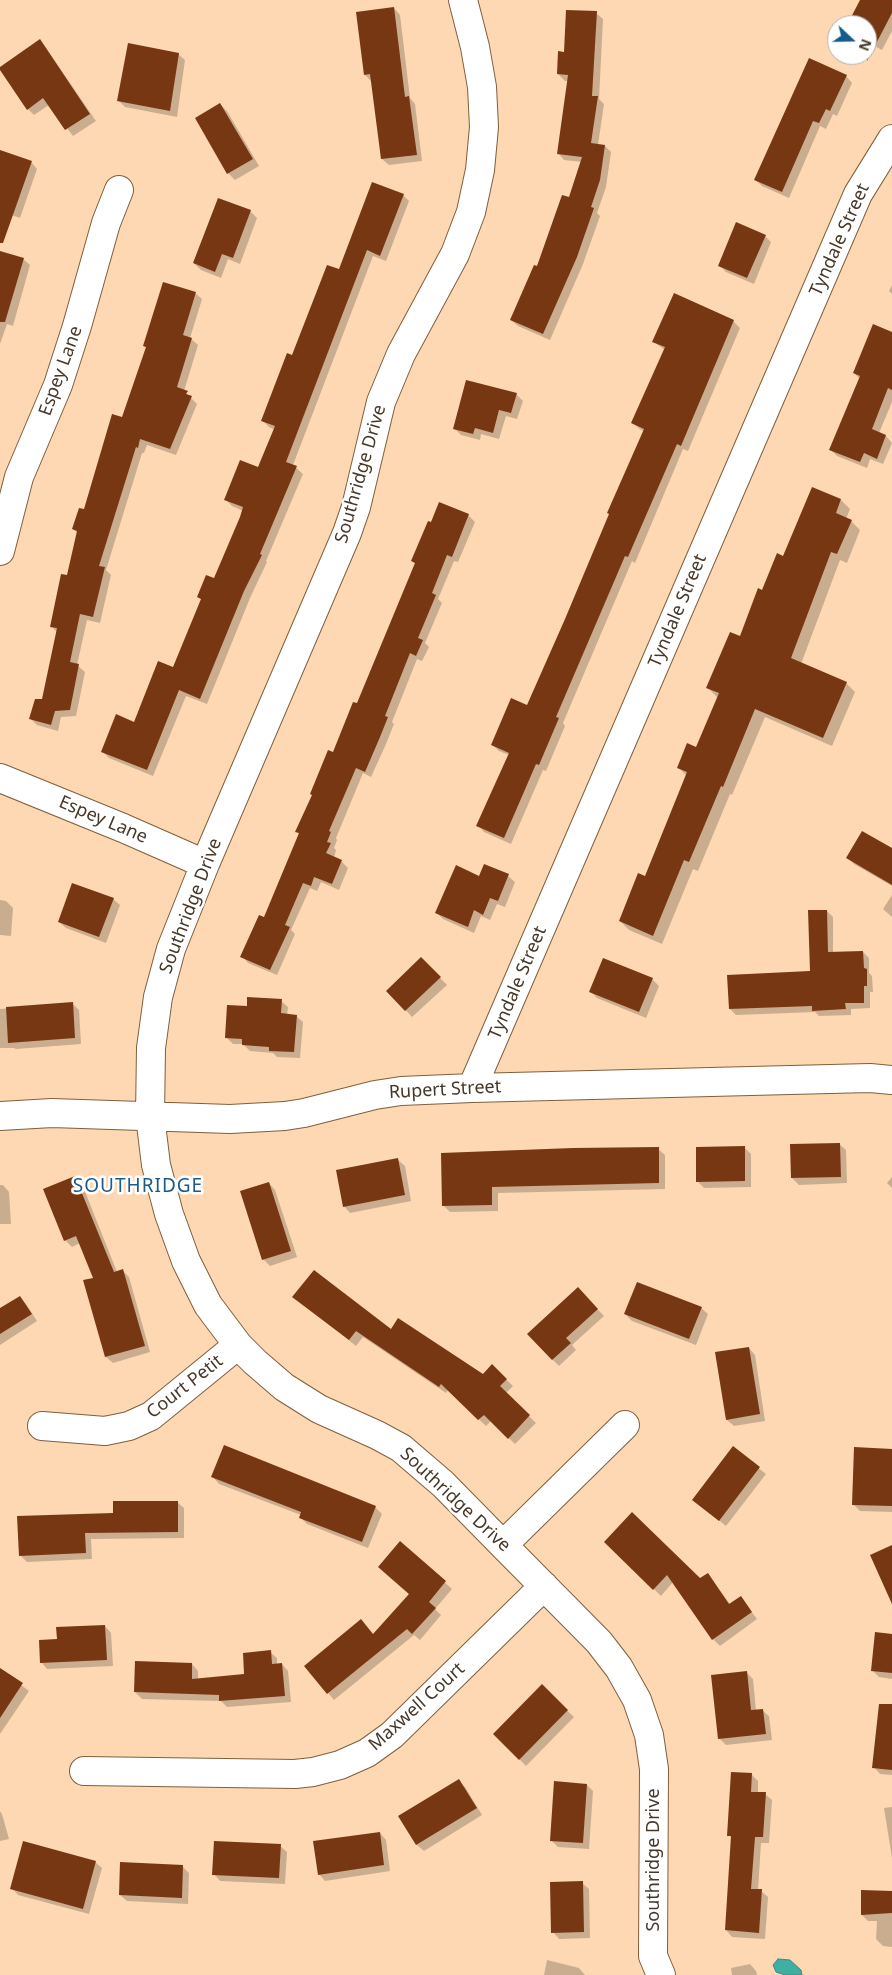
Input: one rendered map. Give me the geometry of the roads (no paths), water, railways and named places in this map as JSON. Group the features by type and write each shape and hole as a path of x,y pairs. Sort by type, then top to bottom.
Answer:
{"street":[{"name":"Southridge Drive","path":"463,0 482,87 483,117 480,170 471,212 455,254 401,354 387,386 374,426 356,507 348,530 205,864 171,949 158,998 151,1048 150,1116 156,1165 169,1214 186,1261 208,1305 238,1345 254,1362 284,1387 319,1409 401,1448 442,1484 503,1544 599,1642 619,1668 637,1700 649,1735 654,1769 653,1969"},
{"name":"Tyndale Street","path":"472,1088 858,194 892,139"},
{"name":"Espey Lane","path":"0,551 19,477 58,386 106,223 119,190"},
{"name":"Espey Lane","path":"0,778 205,864"},
{"name":"Rupert Street","path":"0,1116 52,1113 230,1118 284,1116 304,1113 375,1094 472,1088 870,1078 892,1080"},
{"name":"Court Petit","path":"42,1426 105,1431 129,1426 151,1416 238,1345"},
{"path":"503,1544 624,1425"},
{"name":"Maxwell Court","path":"84,1771 295,1774 313,1772 340,1765 367,1753 392,1735 544,1586"}],"water":[{"path":"778,1959 790,1960 801,1970 802,1975 785,1975 776,1972 773,1965"}],"district":[{"name":"SOUTHRIDGE","path":"138,1187"}]}
